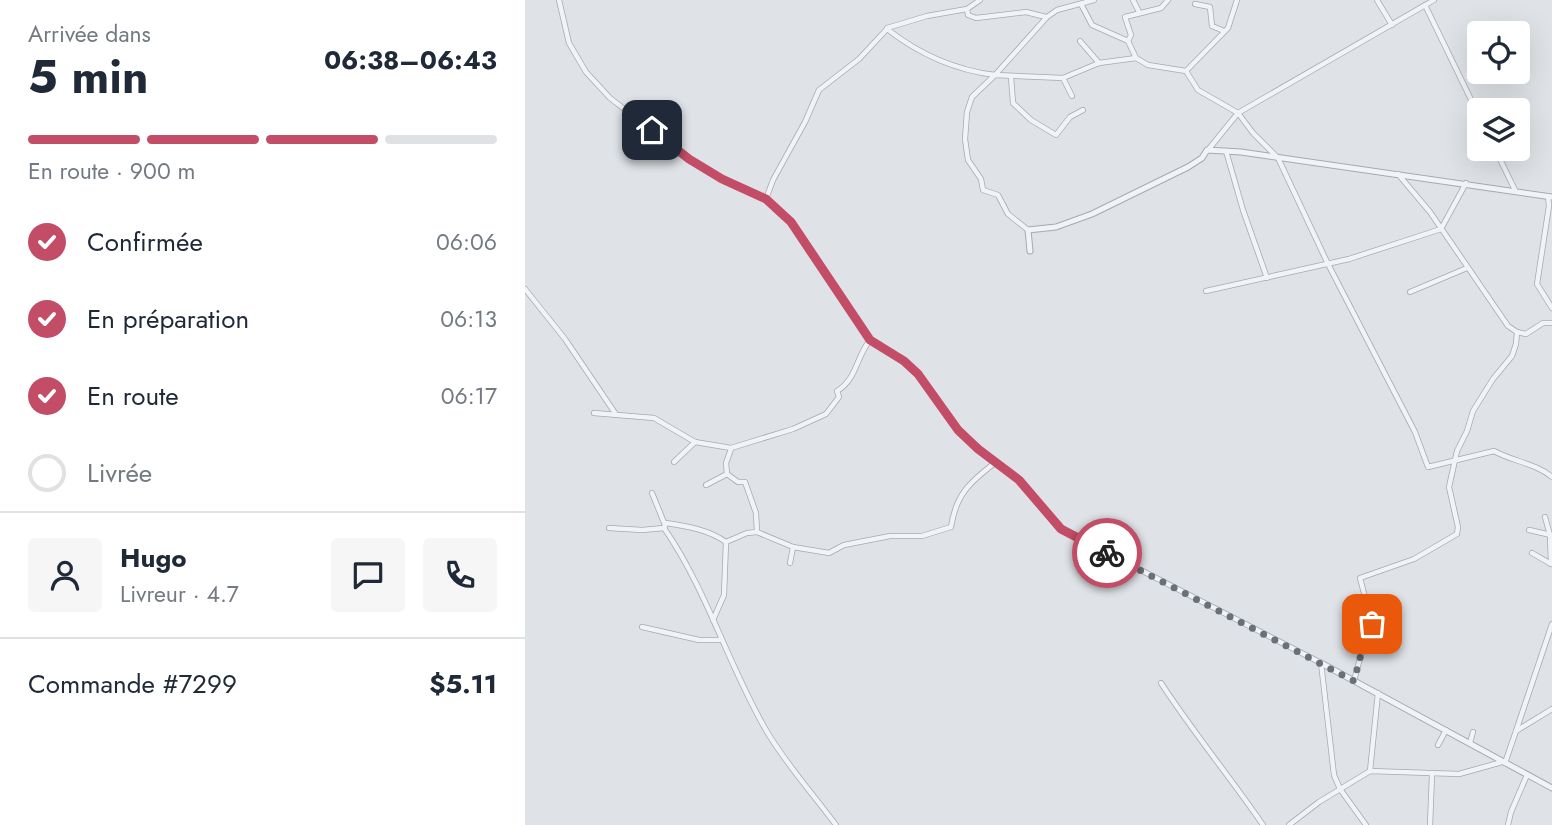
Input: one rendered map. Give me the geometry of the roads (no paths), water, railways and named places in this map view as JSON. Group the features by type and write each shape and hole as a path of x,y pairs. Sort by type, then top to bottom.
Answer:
{"street":[{"path":"559,0 569,43 586,72 610,98 689,159 722,179 766,199 791,222 870,340 904,361 918,374 958,430 1019,480 1061,529 1378,693 1552,788"},
{"path":"766,199 819,90 859,59 887,29 927,16 967,9 980,0"},
{"path":"1094,0 1057,10 1047,18 995,75 982,85 969,104 965,139 968,160 981,180 983,190 998,195 1008,215 1028,230 1056,228 1092,214 1188,167 1202,158 1238,113 1261,97 1429,2 1471,98"},
{"path":"1133,0 1139,12"},
{"path":"1128,41 1131,35 1125,17 1161,8 1168,0"},
{"path":"1187,71 1224,32 1232,18 1237,0"},
{"path":"1377,0 1392,25"},
{"path":"1081,4 1092,25 1128,41 1136,58 1148,65 1187,71"},
{"path":"1195,4 1210,7 1212,26 1224,32"},
{"path":"967,9 968,15 976,18 1026,12 1047,18"},
{"path":"887,29 903,41 949,65 971,72 1011,77 1063,78 1099,63 1136,58"},
{"path":"1080,41 1099,63"},
{"path":"1187,71 1198,90 1238,113 1278,158 1328,264 1415,432 1428,467 1495,450 1510,460 1534,465 1552,477"},
{"path":"1011,77 1013,103 1031,120 1056,135 1070,117 1083,110"},
{"path":"1063,78 1072,96"},
{"path":"1207,150 1550,196 1537,284 1552,308"},
{"path":"1226,151 1243,211 1267,278"},
{"path":"1501,161 1515,190"},
{"path":"1398,174 1441,229 1497,312 1517,332 1526,334 1543,323 1552,323"},
{"path":"1206,291 1328,264 1441,229 1466,183"},
{"path":"1028,230 1030,251"},
{"path":"1410,292 1467,268"},
{"path":"525,289 565,339 615,414"},
{"path":"1354,681 1366,635 1372,624 1360,578 1414,559 1457,534 1458,527 1449,487 1457,451 1473,411 1493,379 1512,356 1517,332"},
{"path":"594,413 654,418 695,442 731,448 793,429 826,414 839,397 837,391 846,386 856,371 865,345 870,340"},
{"path":"674,462 695,442"},
{"path":"731,448 726,463 727,474 738,482 745,482 756,513 757,532"},
{"path":"726,542 747,533 757,532 793,547 829,553 844,545 898,536 922,536 951,527 954,508 962,493 996,461"},
{"path":"706,485 727,474"},
{"path":"652,493 665,527 679,549 720,640 766,731 836,825"},
{"path":"1545,517 1551,535 1552,565"},
{"path":"609,528 642,530 665,527 667,523 715,534 726,542"},
{"path":"1529,530 1551,535"},
{"path":"713,621 724,595 726,542"},
{"path":"790,563 793,547"},
{"path":"1532,553 1552,565"},
{"path":"1503,762 1552,624"},
{"path":"642,627 699,640 720,640"},
{"path":"1321,663 1331,758 1340,789 1366,825"},
{"path":"1161,683 1187,723 1263,825"},
{"path":"1370,771 1378,693"},
{"path":"1516,731 1552,709"},
{"path":"1438,745 1446,730"},
{"path":"1470,743 1473,732"},
{"path":"1289,825 1370,771 1459,774 1503,762"},
{"path":"1430,825 1432,775"},
{"path":"1508,825 1527,775"}]}
